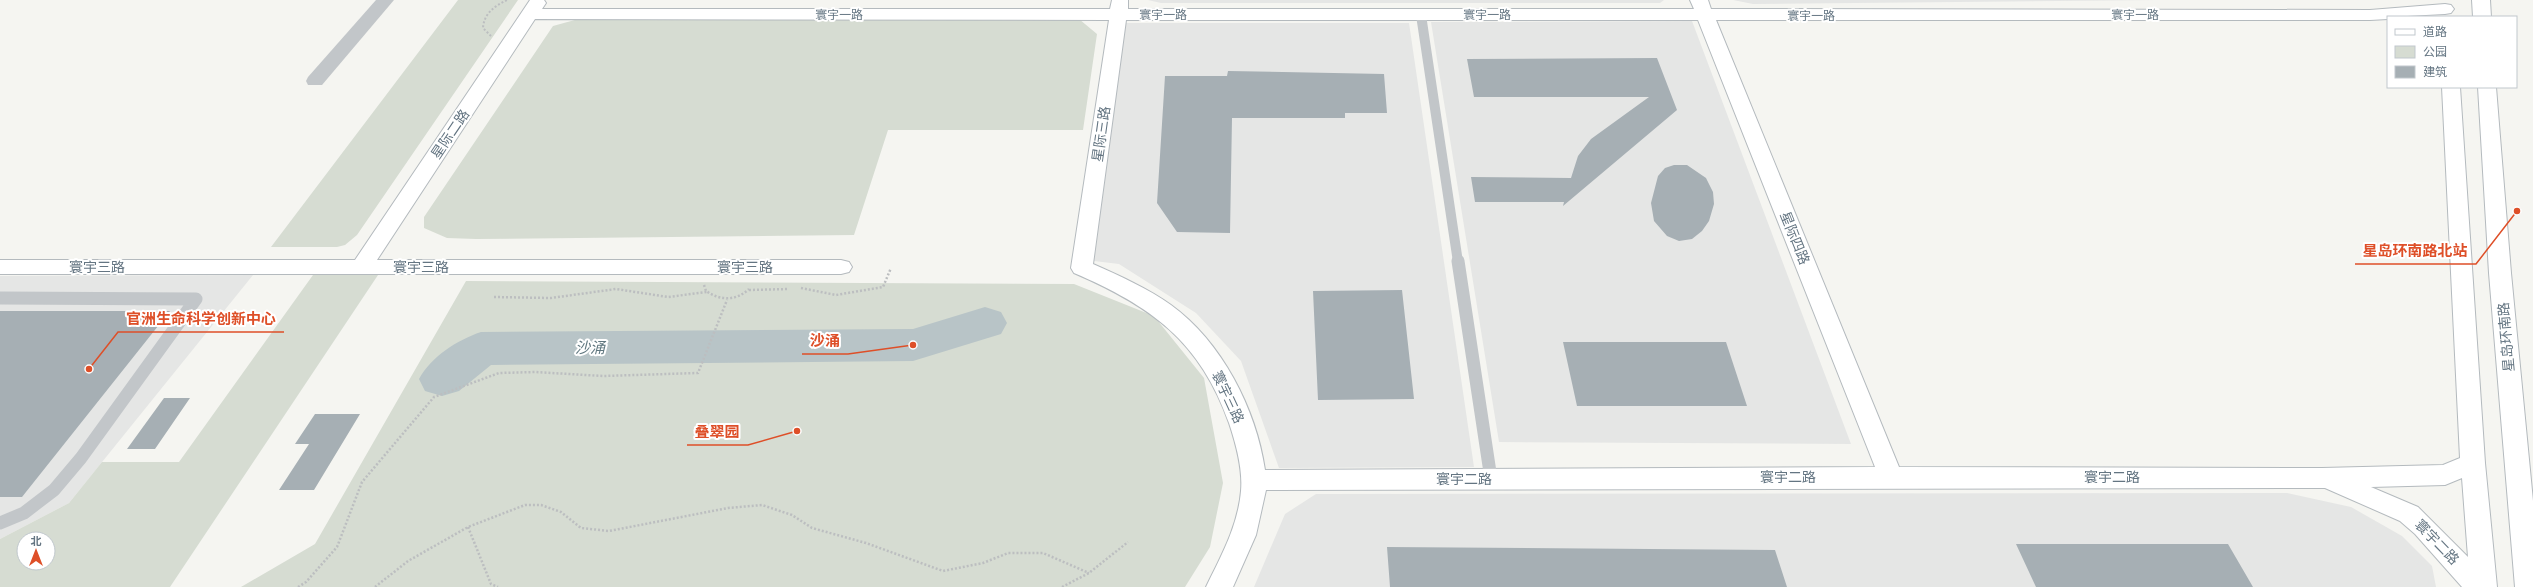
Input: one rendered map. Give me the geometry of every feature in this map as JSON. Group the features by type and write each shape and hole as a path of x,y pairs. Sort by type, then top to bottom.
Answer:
{"street":[{"path":"315,81 385,0"},
{"path":"2481,0 2482,16"},
{"name":"寰宇一路","path":"534,7 1119,8 1421,15 1702,8 2370,15 2445,9"},
{"name":"星际二路","path":"360,267 534,7"},
{"name":"星际三路","path":"1082,268 1119,8"},
{"name":"星际四路","path":"1702,8 1892,476"},
{"path":"2370,15 2387,20"},
{"path":"2451,88 2473,463 2484,587"},
{"name":"星岛环南路","path":"2487,88 2501,281 2528,587"},
{"name":"寰宇三路","path":"0,267 841,267"},
{"name":"寰宇三路","path":"1082,268 1143,296 1175,319 1201,348 1218,373 1233,405 1248,443 1254,480 1247,522 1228,573 1219,587"},
{"name":"寰宇二路","path":"1254,480 1892,476 2322,478 2445,475 2473,463"},
{"name":"寰宇二路","path":"2322,478 2357,490 2409,514 2424,527 2478,587"}],"lane":[{"path":"1421,15 1491,479"},
{"path":"0,298 196,299 81,458 54,490 24,513 0,523"}],"path":[{"path":"493,38 485,32 484,20 490,11 507,0"},
{"path":"494,297 551,298 616,289 668,297 707,292"},
{"path":"298,587 306,582 337,547 362,482 404,430 434,397 499,373 535,372 603,376 651,373 698,373 727,300"},
{"path":"375,587 408,561 468,527 525,505 542,505 560,512 581,528 609,531 728,508 762,505 792,515 812,528 866,543 943,571 984,563 1008,553 1043,553 1089,573"},
{"path":"468,527 491,584 498,587"},
{"path":"1062,587 1089,573 1128,542"}],"shaded area":[{"path":"1148,0 1664,0 1660,3 1161,3"},
{"path":"1733,0 2156,0 1753,4"},
{"path":"1692,21 1851,444 1499,442 1431,22"},
{"path":"1126,23 1409,23 1474,467 1279,468 1241,361 1196,313 1119,264 1094,261"},
{"path":"253,275 69,503 0,539 0,276"},
{"path":"2287,493 2351,507 2402,536 2432,566 2436,587 1254,587 1285,514 1316,494"}],"green space":[{"path":"458,0 518,0 357,235 345,245 337,247 271,247"},
{"path":"582,18 1079,19 1097,34 1083,130 888,130 854,235 476,239 447,238 424,228 424,217 553,26"},
{"path":"313,275 378,275 170,587 0,587 0,539 69,503 102,462 179,462"},
{"path":"466,281 1074,284 1154,316 1204,378 1223,483 1210,547 1185,587 241,587 315,544"}],"building":[{"path":"1657,58 1677,110 1563,206 1564,202 1475,202 1471,177 1571,178 1578,156 1591,139 1649,97 1474,97 1467,59"},
{"path":"1228,71 1384,74 1387,113 1345,113 1345,118 1232,118 1230,233 1177,232 1157,203 1165,76 1227,76"},
{"path":"1674,165 1687,165 1706,178 1713,192 1714,204 1709,221 1702,231 1692,239 1679,241 1667,236 1654,221 1651,203 1658,176 1665,168"},
{"path":"1402,290 1414,399 1318,400 1313,291"},
{"path":"0,311 170,311 22,497 0,497"},
{"path":"1563,342 1726,342 1747,406 1577,406"},
{"path":"164,398 190,398 155,449 127,449"},
{"path":"315,414 360,414 314,490 279,490 309,444 295,444"},
{"path":"2016,544 2228,544 2253,587 2036,587"},
{"path":"1387,547 1775,550 1787,587 1390,587"}],"waterway":[{"name":"沙涌","path":"442,379 481,349 913,345 985,323"}],"place":[{"name":"星岛环南路北站","path":"2517,211"},
{"name":"沙涌","path":"913,345"},
{"name":"官洲生命科学创新中心","path":"89,369"},
{"name":"叠翠园","path":"797,431"}]}
